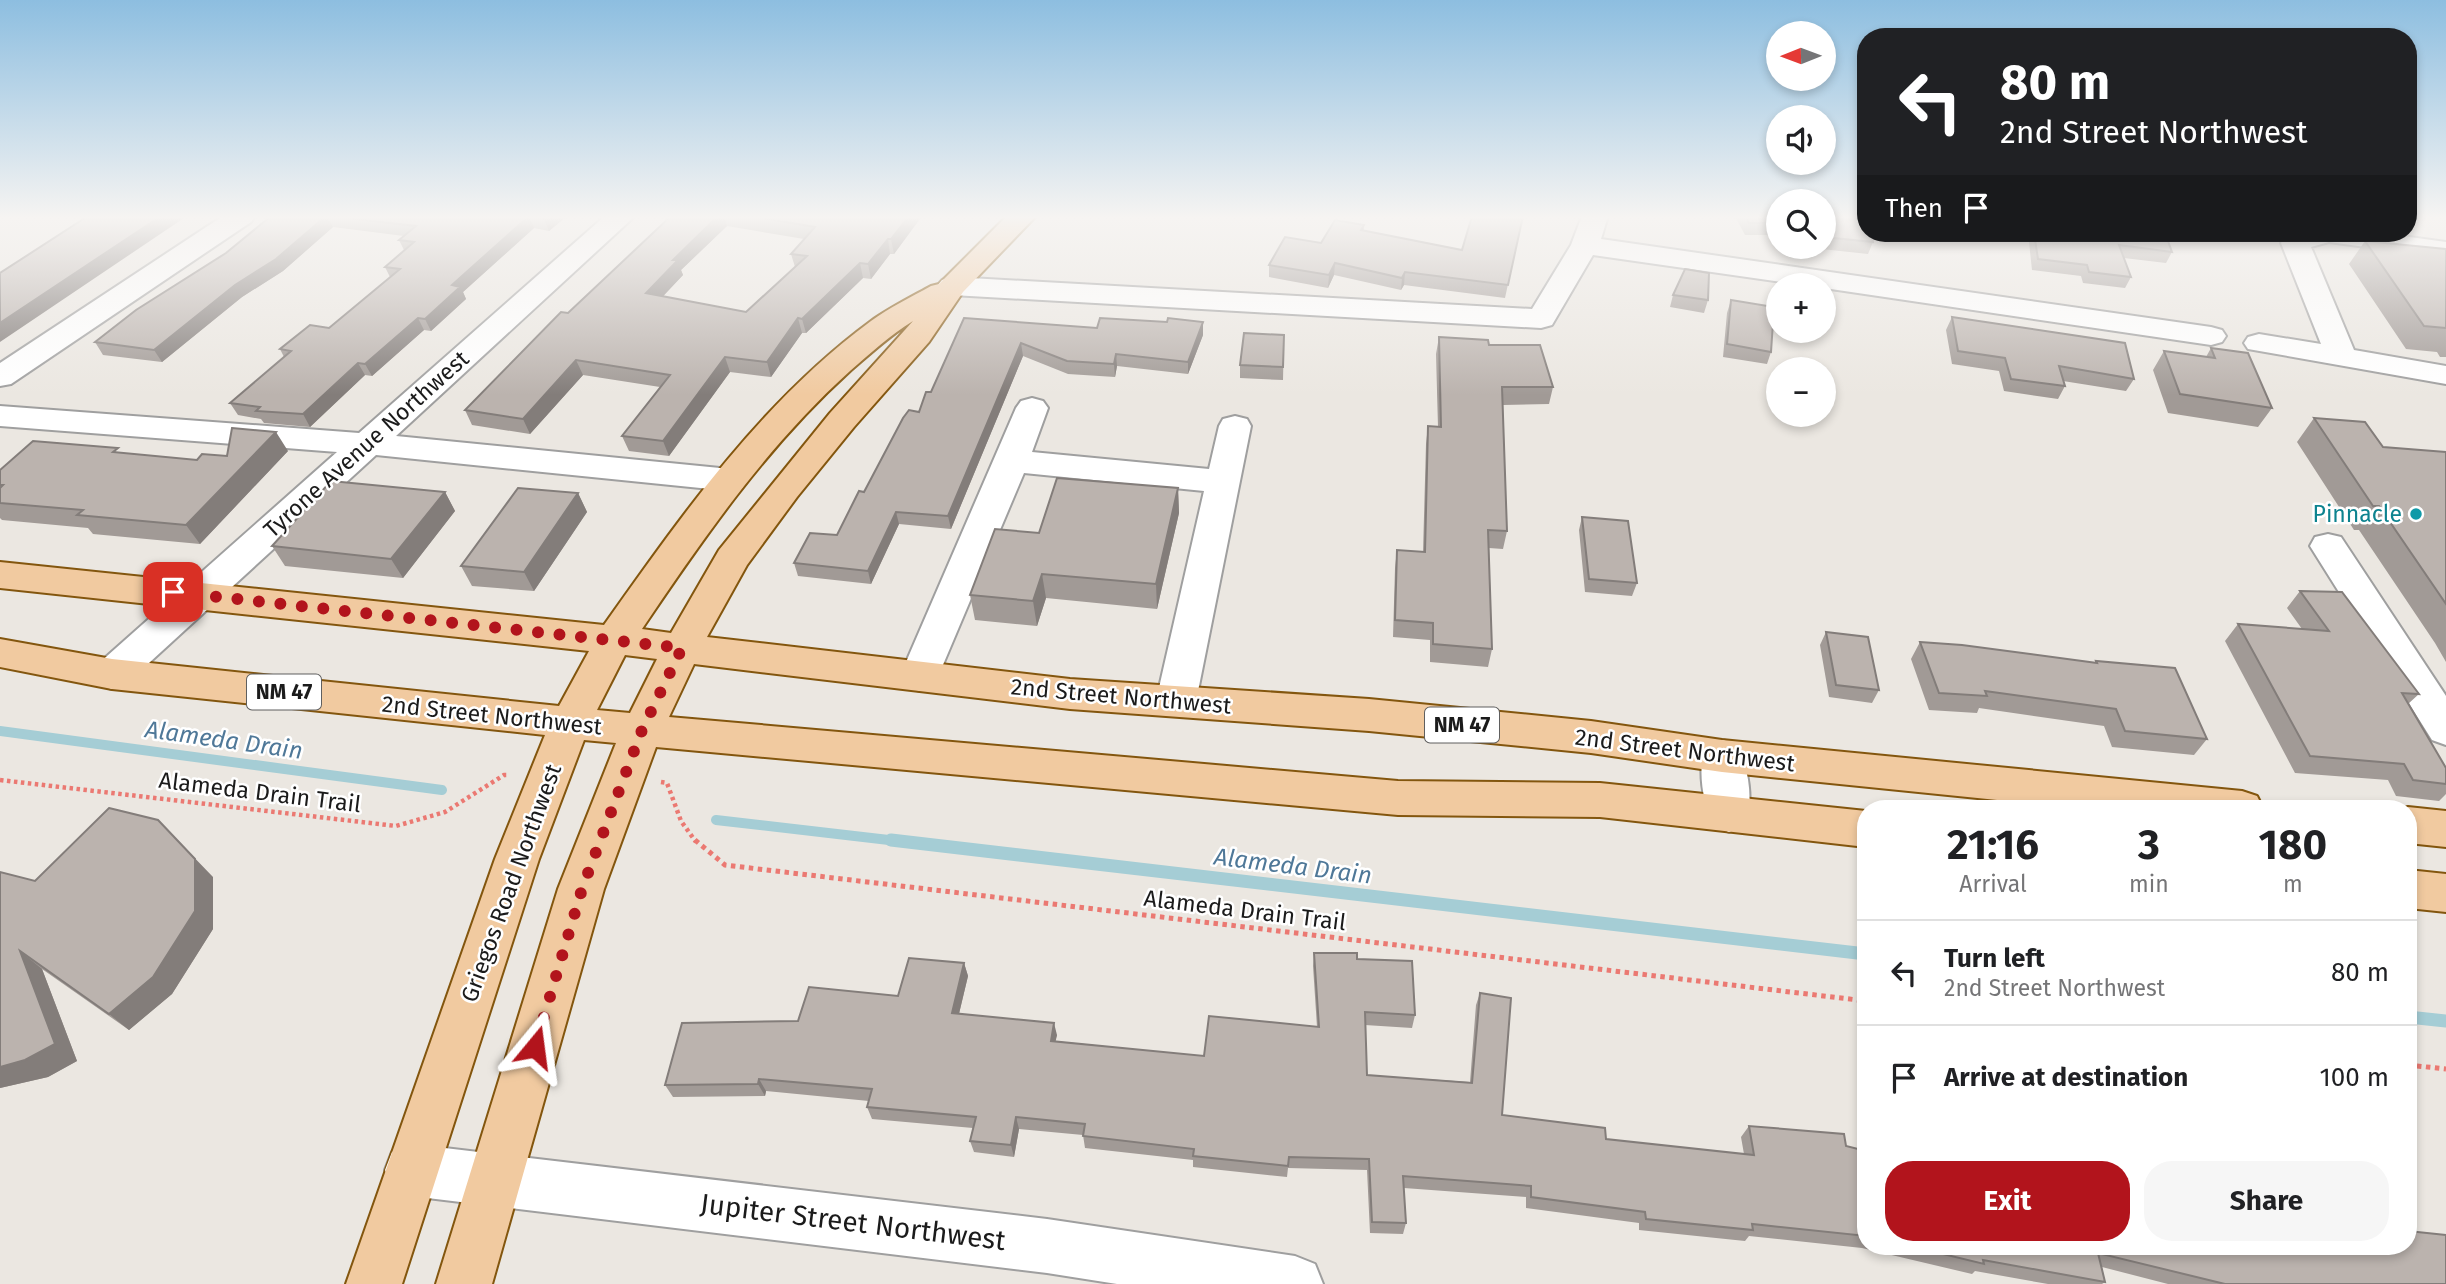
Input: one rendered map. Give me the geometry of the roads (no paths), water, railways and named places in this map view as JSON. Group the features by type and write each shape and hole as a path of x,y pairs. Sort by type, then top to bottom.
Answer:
{"main road":[{"name":"Griegos Road Northwest","path":"464,1284 582,889 642,730 682,648 740,549 842,420 918,336 952,286 962,276"},
{"name":"Griegos Road Northwest","path":"374,1284 517,859 570,723 614,640 685,537 753,450 807,393 882,327 952,286"},
{"name":"2nd Street Northwest","path":"0,575 614,640 1070,694 1369,715 1591,737 1722,756 2162,800"},
{"name":"2nd Street Northwest","path":"0,653 112,674 642,730 1398,798 1600,800 1857,828"},
{"path":"2417,826 2446,829"},
{"path":"2417,890 2446,893"}],"street":[{"path":"0,377 151,276"},
{"name":"Tyrone Avenue Northwest","path":"112,674 554,276"},
{"path":"952,286 1541,319 1567,276"},
{"path":"1800,276 2211,335"},
{"path":"2305,276 2342,358"},
{"path":"2259,343 2446,375"},
{"path":"920,677 1032,408"},
{"path":"0,416 366,444 730,480"},
{"path":"1176,701 1235,426"},
{"path":"1012,461 1223,482"},
{"path":"2328,546 2446,729"},
{"path":"1722,756 1730,814"},
{"name":"Jupiter Street Northwest","path":"411,1170 1047,1246 1225,1279 1294,1284"}],"waterway":[{"name":"Alameda Drain","path":"0,731 442,790"},
{"name":"Alameda Drain","path":"716,820 906,842"},
{"name":"Alameda Drain","path":"891,840 1857,953"},
{"name":"Alameda Drain","path":"2417,1018 2446,1021"}],"place":[{"name":"Pinnacle","path":"2416,514"}]}
